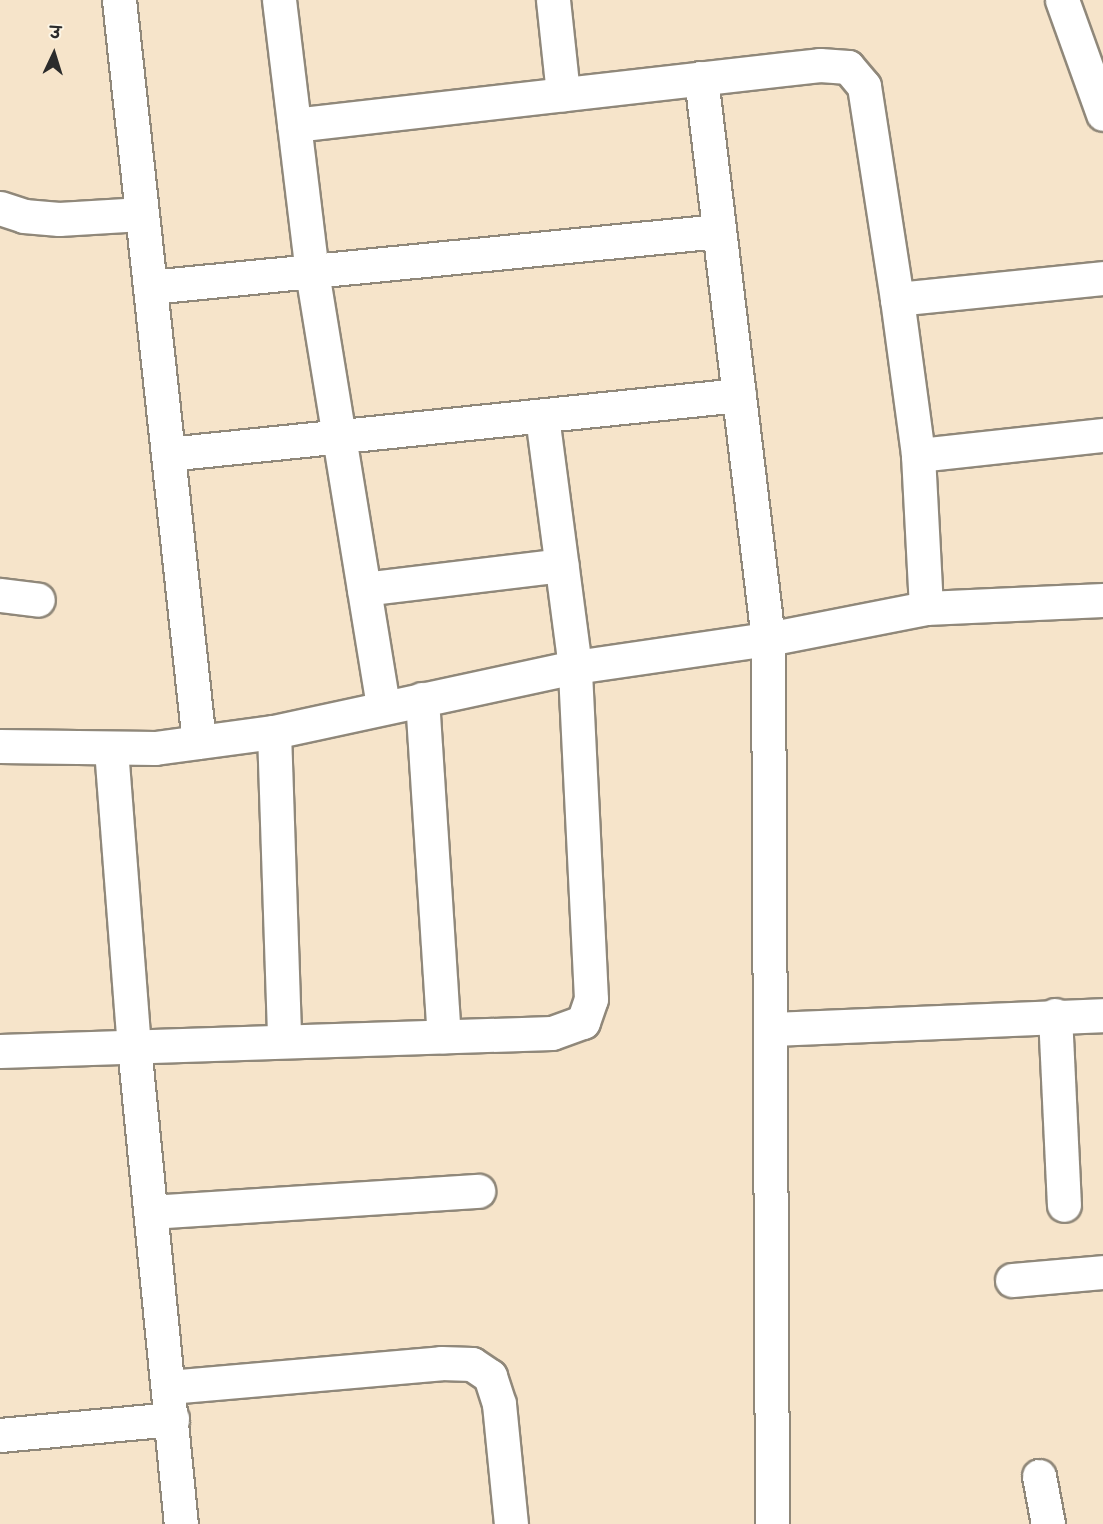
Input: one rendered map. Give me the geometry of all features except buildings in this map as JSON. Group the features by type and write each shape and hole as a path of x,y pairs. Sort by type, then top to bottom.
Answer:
{"street":[{"path":"119,0 199,742"},
{"path":"279,0 312,272 383,706"},
{"path":"553,0 562,94"},
{"path":"1062,0 1103,114"},
{"path":"294,125 820,65 848,67 864,86 897,299 918,455 926,608"},
{"path":"701,78 768,639 772,1524"},
{"path":"0,208 59,219 142,214"},
{"path":"150,287 719,231"},
{"path":"897,299 1103,278"},
{"path":"168,454 739,395"},
{"path":"0,1050 552,1033 583,1022 591,999 575,667 542,416"},
{"path":"918,455 1103,435"},
{"path":"364,589 562,565"},
{"path":"0,595 38,600"},
{"path":"0,746 111,749 199,742 274,732 383,706 575,667 768,639 926,608 1103,600"},
{"path":"422,699 444,1036"},
{"path":"274,732 284,1041"},
{"path":"111,749 134,1046 181,1524"},
{"path":"771,1029 1103,1015"},
{"path":"1055,1016 1064,1205"},
{"path":"151,1212 478,1191"},
{"path":"1012,1280 1103,1272"},
{"path":"0,1436 170,1403 441,1363 472,1364 490,1376 499,1404 511,1524"},
{"path":"1038,1476 1048,1524"}]}
